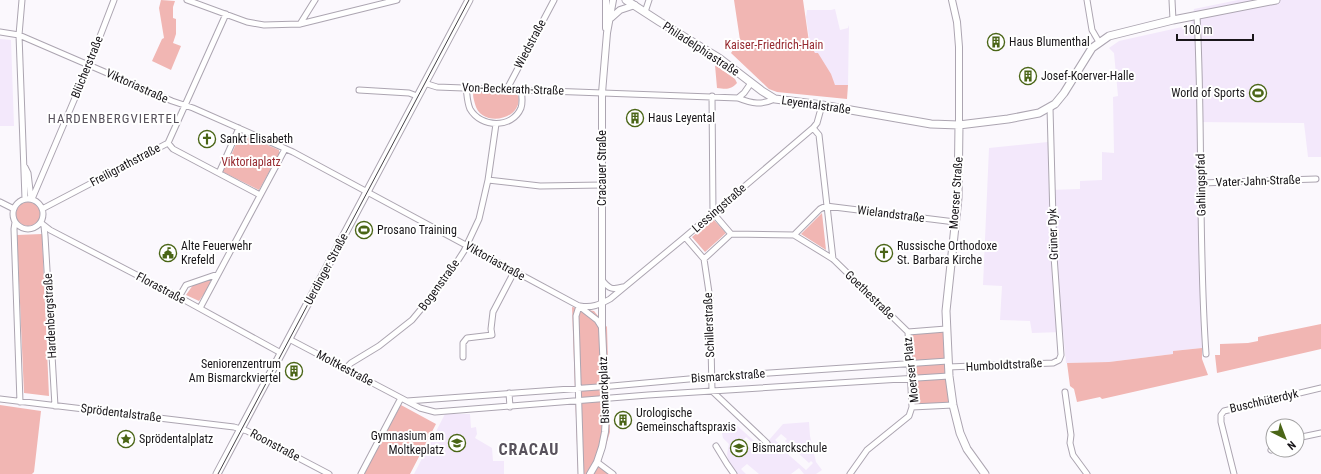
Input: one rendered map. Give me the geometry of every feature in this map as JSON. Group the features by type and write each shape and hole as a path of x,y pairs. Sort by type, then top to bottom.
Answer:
{"main road":[{"name":"Uerdinger Straße","path":"217,474 468,0"},
{"name":"Philadelphiastraße","path":"626,0 719,58 762,91 776,99"},
{"path":"1050,108 1060,99 1088,53 1099,42 1109,36 1173,20 1276,0"},
{"name":"Leyentalstraße","path":"776,99 822,105 931,124 959,125 1034,114 1050,108"},
{"name":"Moerser Straße","path":"959,125 959,182 946,301 948,364 953,405 960,433 967,449 985,474"}],"street":[{"path":"22,0 19,35 25,200"},
{"name":"Blücherstraße","path":"31,199 89,65 114,0"},
{"path":"187,0 247,22 264,24 300,24 396,0"},
{"path":"300,24 315,0"},
{"name":"Wiedstraße","path":"507,89 554,0"},
{"name":"Cracauer Straße","path":"602,303 602,93 607,33 606,0"},
{"name":"Cracauer Straße","path":"607,33 611,18 613,0"},
{"path":"645,12 649,0"},
{"name":"Moerser Straße","path":"952,0 958,31 959,125"},
{"path":"1086,0 1092,30 1099,42"},
{"path":"1172,0 1173,20"},
{"path":"611,18 620,10 635,5"},
{"name":"Freiligrathstraße","path":"42,209 168,143 226,14"},
{"name":"Gahlingspfad","path":"1196,16 1203,300 1206,354"},
{"name":"Viktoriastraße","path":"0,32 19,35 185,106"},
{"name":"Von-Beckerath-Straße","path":"424,83 437,87 602,93"},
{"path":"738,98 744,93 751,83"},
{"path":"466,87 467,100 471,109 484,121 496,124 505,122 514,117 521,108 521,89"},
{"path":"359,90 409,93 418,96"},
{"name":"Leyentalstraße","path":"602,93 712,96 738,98 750,103 765,104 776,99"},
{"path":"712,96 713,213 731,234"},
{"path":"822,105 814,128 819,135 832,259"},
{"path":"185,106 285,149 200,308"},
{"name":"Grüner Dyk","path":"1050,108 1054,256 1061,355 1059,360"},
{"name":"Bogenstraße","path":"346,368 350,363 379,346 412,320 446,279 467,246 479,219 488,180 496,124"},
{"path":"219,173 239,128"},
{"name":"Lessingstraße","path":"602,303 685,237 814,128"},
{"path":"168,143 173,148 260,195"},
{"name":"Viktoriastraße","path":"285,149 579,306 597,320 602,328"},
{"path":"24,165 28,173 31,199"},
{"name":"Vater-Jahn-Straße","path":"1201,183 1316,178"},
{"path":"488,180 540,186 602,185"},
{"path":"20,402 15,222 13,214 18,203 25,200 31,199 36,201 42,209"},
{"path":"0,202 14,209"},
{"path":"685,237 704,259 731,234 794,235 820,209 826,206"},
{"name":"Wielandstraße","path":"826,206 955,222"},
{"name":"Hardenbergstraße","path":"42,209 42,224 45,236 55,406"},
{"path":"15,222 19,226 28,229 42,224"},
{"name":"Florastraße","path":"42,224 200,308 281,354"},
{"name":"Goethestraße","path":"794,235 832,259 908,332"},
{"name":"Schillerstraße","path":"704,259 710,299 712,391"},
{"path":"463,357 463,343 467,338 492,335 491,329 493,312 514,272"},
{"path":"179,297 186,285 218,274"},
{"path":"602,280 610,289 624,287"},
{"name":"Viktoriastraße","path":"579,306 589,308 602,303"},
{"name":"Bismarckplatz","path":"590,474 597,462 605,432 606,398 604,386 602,303"},
{"path":"579,306 576,316 581,474"},
{"name":"Moerser Platz","path":"946,328 908,332 912,407 953,405"},
{"name":"Moltkestraße","path":"289,339 407,401"},
{"name":"Humboldtstraße","path":"948,364 1029,364 1053,363 1059,360"},
{"name":"Bismarckstraße","path":"407,401 909,363 948,364"},
{"name":"Bismarckstraße","path":"407,401 425,410 445,412 606,398 910,377 949,376"},
{"name":"Buschhüterdyk","path":"1234,474 1221,422 1221,415 1224,410 1321,388"},
{"name":"Bismarckstraße","path":"712,391 767,443"},
{"path":"1065,392 1071,435 1070,443 1073,455 1087,474"},
{"path":"509,393 510,407"},
{"path":"361,474 401,398"},
{"name":"Sprödentalstraße","path":"0,399 242,428"},
{"path":"850,474 867,450 909,416 912,407"},
{"name":"Roonstraße","path":"242,428 329,474"},
{"path":"1305,436 1321,433"},
{"path":"716,446 726,464 734,474"},
{"path":"597,462 613,474"}],"shaded area":[{"path":"1238,0 1321,0 1321,157 1308,157 1304,123 1197,122 1202,348 1173,351 1173,354 1109,362 1066,363 1063,332 1032,333 1030,321 1000,320 1002,286 983,285 989,148 1048,142 1049,190 1080,189 1080,181 1102,180 1102,152 1114,153 1113,97 1118,96 1114,53 1109,48 1119,41 1191,25 1194,9"},
{"path":"835,9 840,30 848,28 849,25 848,85 835,85 818,53 815,53 810,44 806,17 807,10"},
{"path":"0,39 11,40 14,126 0,126"},
{"name":"Gymnasium am Moltkeplatz","path":"445,414 470,414 471,428 476,427 477,434 475,438 492,448 493,461 504,461 504,474 414,474"},
{"name":"Bismarckschule","path":"733,422 762,448 783,424 809,422 810,436 816,462 822,470 816,474 804,474 799,468 791,474 759,474 747,464 741,469 746,474 738,474 728,460 727,454 729,444 723,438 722,433","holes":["781,434 787,439 785,441 809,463 811,461 813,463 806,470 782,449 783,447 775,440","746,437 760,449 756,453 742,441"]}],"green space":[{"path":"161,0 175,1 173,7 173,18 176,19 176,34 173,43 181,46 171,70 152,61 162,39 164,38 159,8"},
{"name":"Kaiser-Friedrich-Hain","path":"734,0 803,0 809,42 815,53 818,53 831,74 835,85 848,85 847,99 777,92 769,89 731,53 740,40"},
{"path":"715,65 735,79 737,83 733,87 723,89 717,88"},
{"path":"474,91 515,92 518,94 518,103 515,110 509,115 493,119 485,117 479,112 475,104 473,96"},
{"name":"Viktoriaplatz","path":"240,133 279,150 279,156 259,190 223,172"},
{"path":"28,202 37,205 40,214 37,223 28,226 19,223 16,214 19,205"},
{"path":"822,213 826,250 801,234"},
{"path":"713,219 726,233 705,252 692,237"},
{"path":"42,234 49,396 24,393 17,235"},
{"path":"209,279 211,284 199,301 186,295 193,285"},
{"path":"572,307 594,311 607,327 610,432 600,464 615,474 578,474"},
{"path":"1321,324 1321,349 1217,373 1215,355 1220,355 1220,344 1248,343 1258,341 1258,337"},
{"path":"943,331 945,370 951,403 915,405 910,334"},
{"path":"1202,348 1202,359 1208,375 1102,399 1100,397 1077,402 1074,389 1070,386 1067,363 1109,362 1173,354 1173,351"},
{"path":"0,405 41,411 34,472 32,474 0,474"},
{"path":"401,405 436,424 410,474 363,474"}],"tram line":[{"path":"218,474 469,0"}],"place":[{"name":"Haus Blumenthal","path":"996,42"},
{"name":"Josef-Koerver-Halle","path":"1028,76"},
{"name":"World of Sports","path":"1258,93"},
{"name":"Haus Leyental","path":"635,118"},
{"name":"Sankt Elisabeth","path":"207,139"},
{"name":"Prosano Training","path":"364,230"},
{"name":"Alte Feuerwehr Krefeld","path":"168,253"},
{"name":"Russische Orthodoxe St. Barbara Kirche","path":"884,253"},
{"name":"Seniorenzentrum Am Bismarckviertel","path":"294,371"},
{"name":"Urologische Gemeinschaftspraxis","path":"623,420"},
{"name":"Sprödentalplatz","path":"126,439"},
{"name":"Gymnasium am Moltkeplatz","path":"457,443"},
{"name":"Bismarckschule","path":"739,448"}],"district":[{"name":"HARDENBERGVIERTEL","path":"114,118"},
{"name":"CRACAU","path":"529,449"}]}
